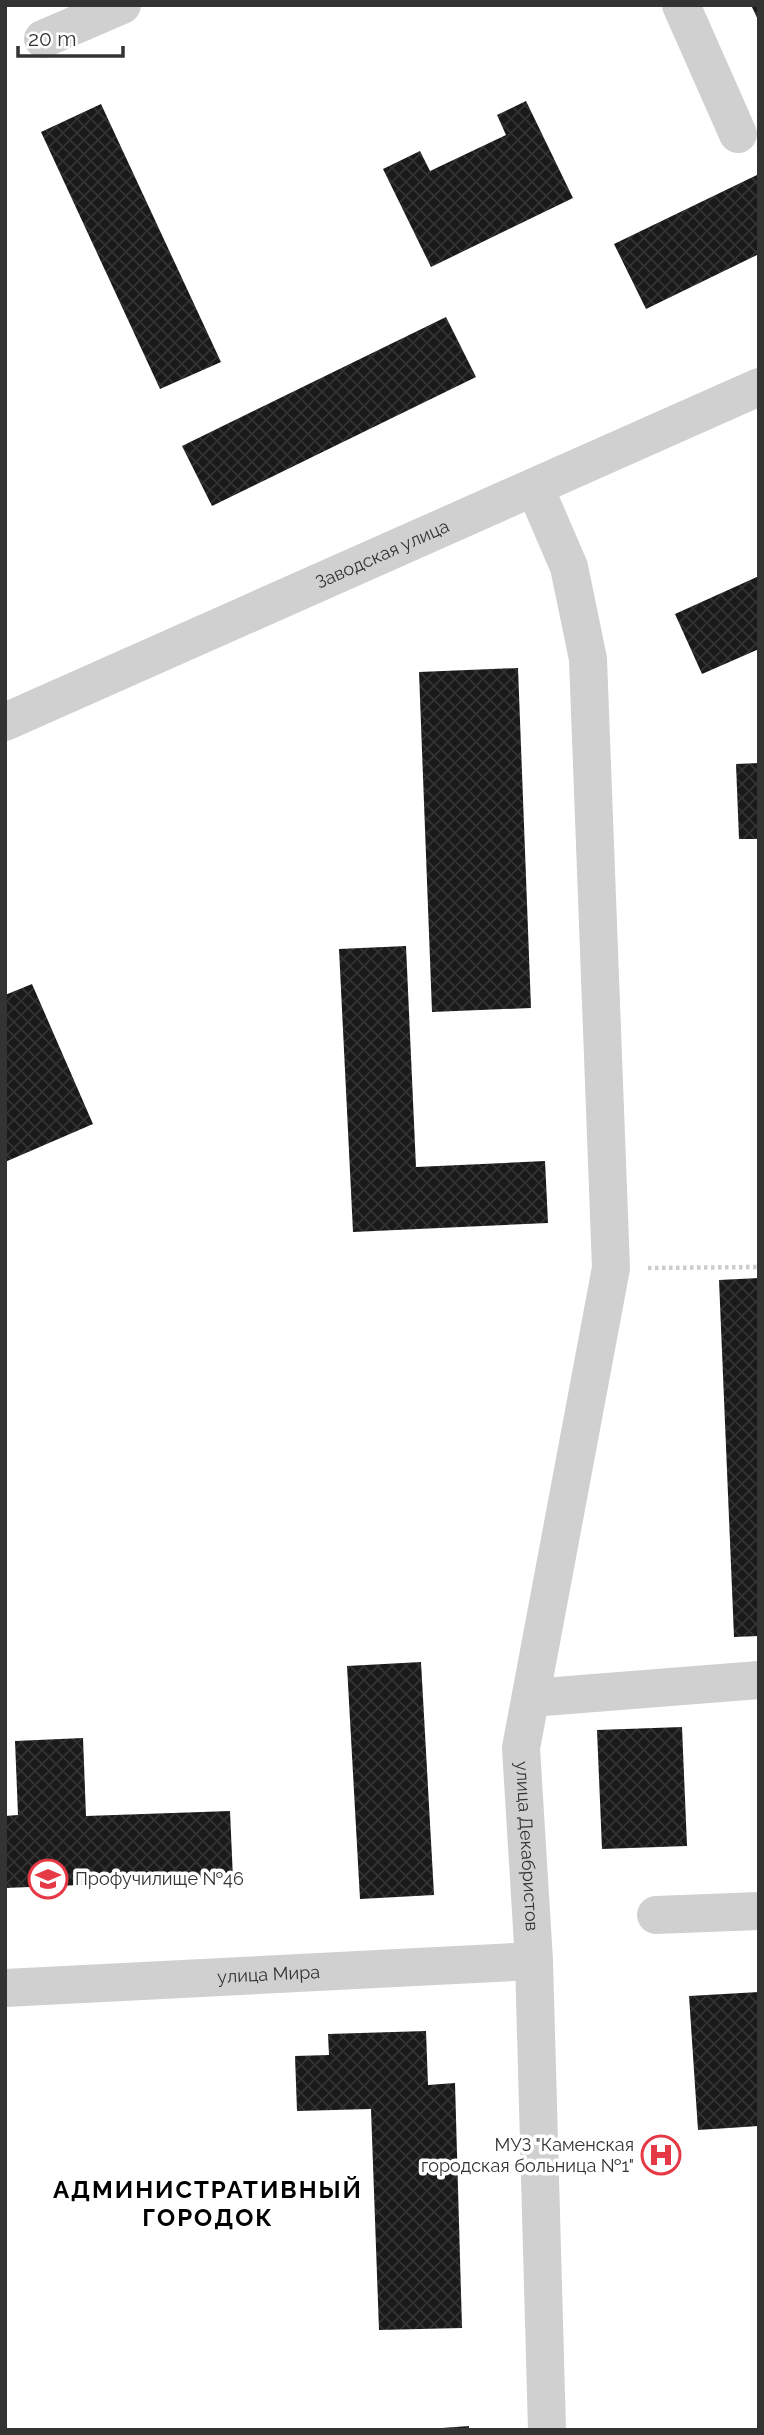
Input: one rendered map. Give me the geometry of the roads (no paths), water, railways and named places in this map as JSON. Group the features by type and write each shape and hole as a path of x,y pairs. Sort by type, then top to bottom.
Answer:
{"street":[{"path":"43,39 122,5"},
{"path":"681,5 738,134"},
{"name":"Заводская улица","path":"5,722 759,387"},
{"name":"улица Декабристов","path":"535,488 569,567 588,659 611,1268 521,1748 534,1961 547,2430"},
{"path":"531,1698 759,1680"},
{"path":"656,1915 759,1911"},
{"name":"улица Мира","path":"5,1988 534,1961"}],"place":[{"name":"Профучилище №46","path":"48,1879"},
{"name":"МУЗ \"Каменская городская больница №1\"","path":"661,2155"}],"district":[{"name":"АДМИНИСТРАТИВНЫЙ ГОРОДОК","path":"208,2204"}]}
